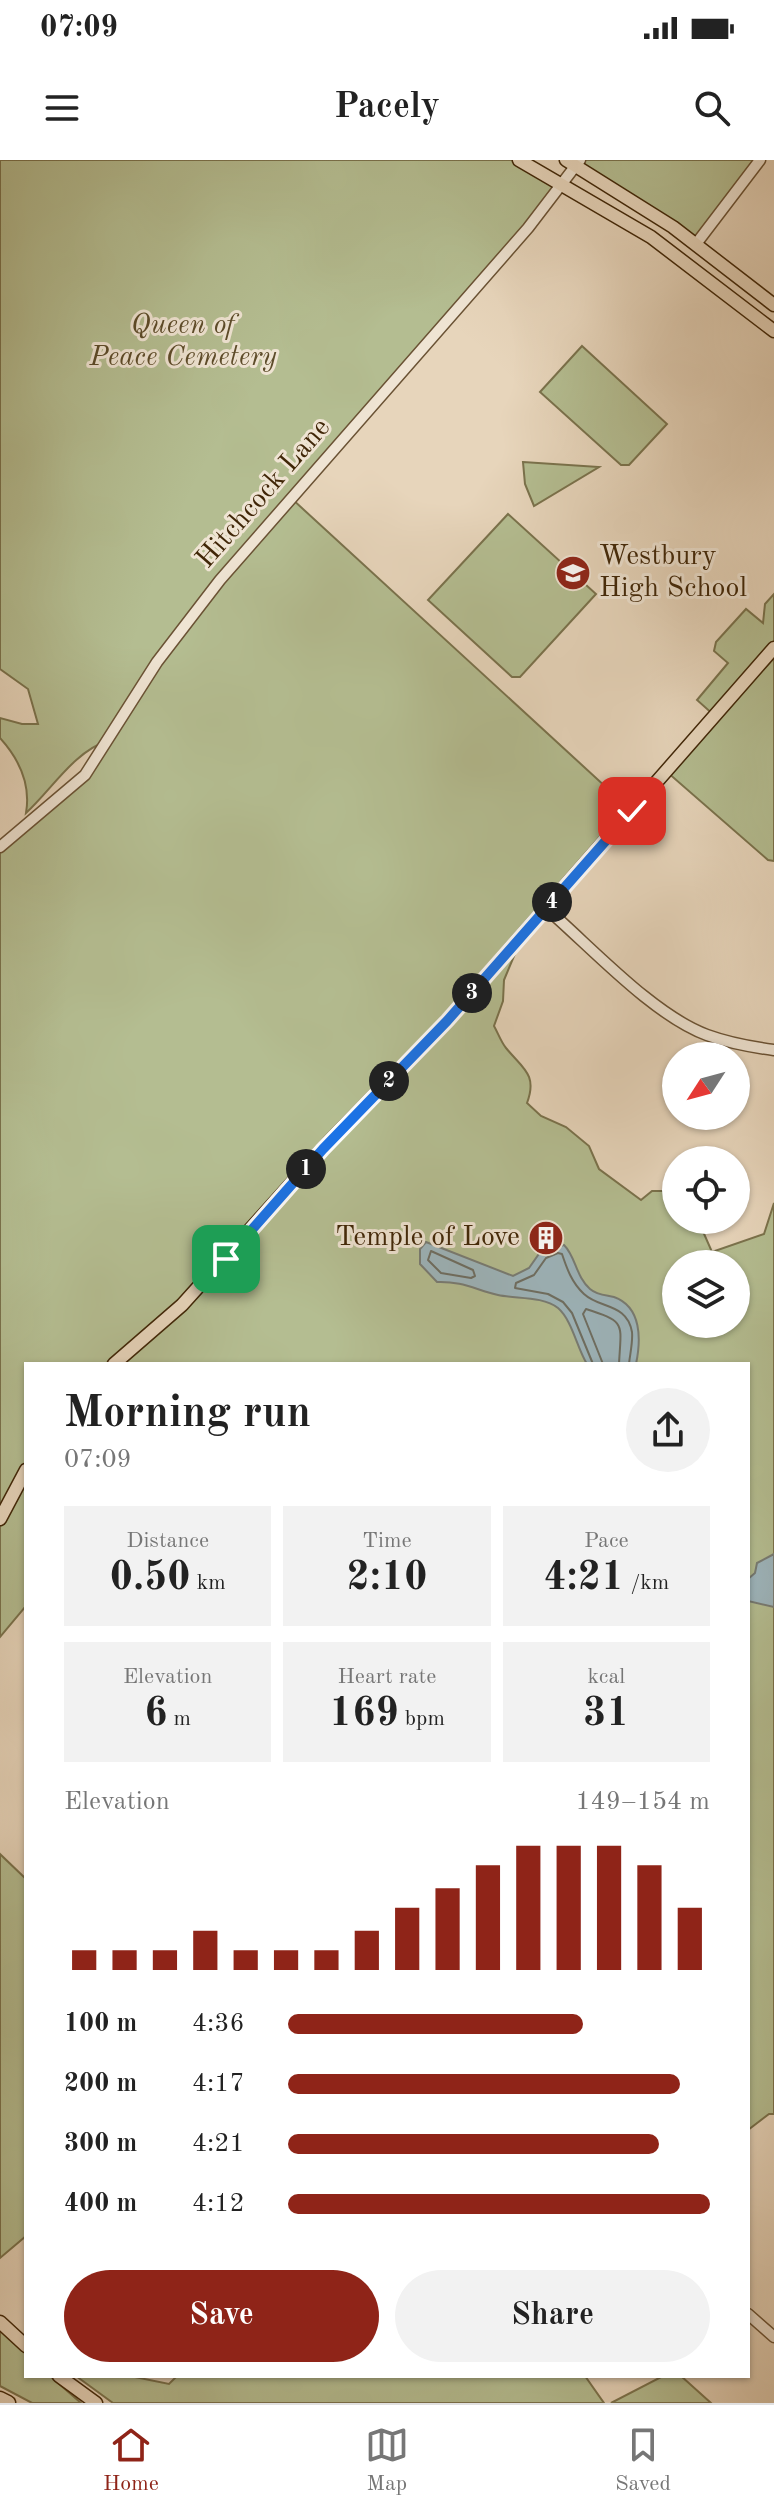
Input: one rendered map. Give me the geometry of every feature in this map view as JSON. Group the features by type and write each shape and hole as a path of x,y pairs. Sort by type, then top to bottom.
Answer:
{"highway":[{"path":"0,2399 8,2403"}],"main road":[{"path":"519,160 572,169 696,244 774,305"},
{"path":"572,169 651,237 774,331"},
{"path":"746,308 758,292"},
{"path":"116,1362 182,1305 348,1122 447,1021 774,648"},
{"path":"0,1519 24,1474"},
{"path":"0,2322 24,2344"},
{"path":"62,2378 96,2403"}],"street":[{"path":"696,244 756,161"},
{"name":"Hitchcock Lane","path":"0,847 85,775 157,662 220,580 572,169"},
{"path":"547,909 673,1018 721,1039 774,1050"},
{"path":"750,2316 774,2337"}],"green space":[{"name":"Queen of Peace Cemetery","path":"0,160 519,160 564,184 291,498 632,811 522,937 504,980 503,1001 494,1026 504,1046 527,1072 531,1085 527,1103 541,1116 566,1127 589,1146 599,1169 641,1200 652,1191 662,1191 662,1234 704,1234 711,1250 662,1250 662,1338 750,1338 750,1250 718,1250 764,1234 774,1203 774,2114 769,2114 750,2128 750,1362 24,1362 24,1608 0,1637 0,853 62,796 107,741 74,762 26,813 25,782 13,754 0,738 0,718 22,724 38,724 28,689 0,669"},
{"path":"580,160 751,160 756,164 696,244 577,166"},
{"path":"582,346 667,424 629,465 621,465 540,392"},
{"path":"523,462 599,467 534,506 525,484"},
{"path":"508,514 596,594 520,677 512,677 428,600"},
{"path":"774,594 774,861 768,860 667,772 715,716 697,700 728,663 714,651 716,642 746,609 763,623 765,604"},
{"path":"0,1854 24,1877 24,2238 0,2258"},
{"path":"0,2329 24,2352 24,2378 52,2378 81,2403 32,2403 0,2386"},
{"path":"79,2378 140,2378 169,2384 175,2378 586,2378 604,2403 113,2403"},
{"path":"659,2378 683,2378 711,2403 611,2403"}],"water":[{"path":"426,1242 513,1276 529,1268 541,1251 564,1245 590,1289 623,1302 635,1316 639,1335 636,1362 586,1362 567,1320 558,1308 537,1300 437,1282 420,1264 420,1249"},
{"path":"774,1554 774,1607 750,1601 750,1577 755,1573 757,1563"}],"place":[{"name":"Westbury High School","path":"573,573"},
{"name":"Temple of Love","path":"546,1238"}],"route":[{"path":"226,1259 323,1149 447,1021 632,811"}]}
